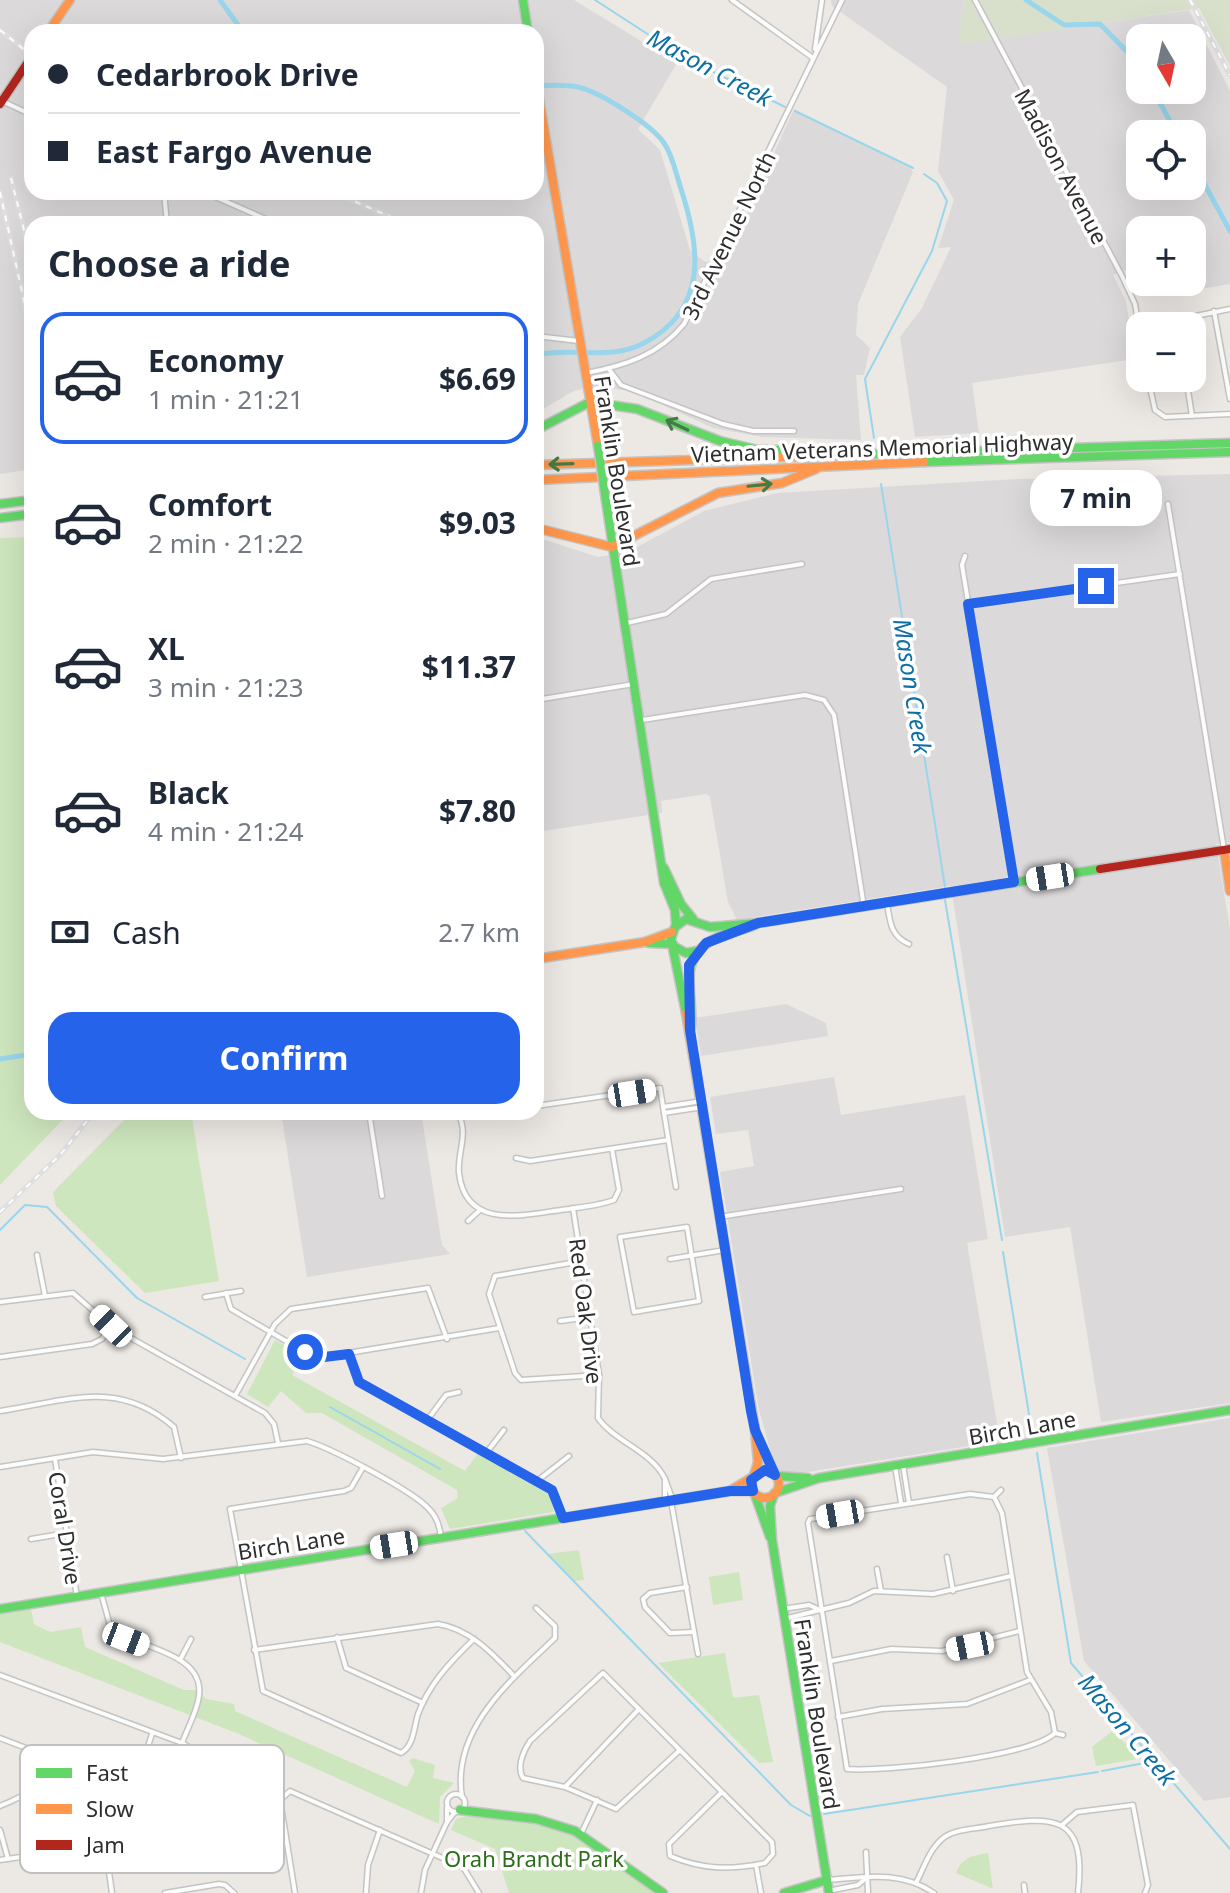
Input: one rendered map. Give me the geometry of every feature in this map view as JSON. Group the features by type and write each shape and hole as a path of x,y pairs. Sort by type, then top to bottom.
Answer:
{"main road":[{"path":"54,24 70,0"},
{"path":"523,0 527,24"},
{"path":"1,102 24,68"},
{"name":"Franklin Boulevard","path":"544,132 598,446 664,868 681,904 704,925 707,933 687,972 690,1030"},
{"path":"544,426 590,402 637,409 694,433 758,450 891,452"},
{"name":"Vietnam Veterans Memorial Highway","path":"544,465 1230,443"},
{"name":"Vietnam Veterans Memorial Highway","path":"544,480 824,465 1230,452"},
{"path":"544,531 574,541 612,547 718,493 782,483 824,465"},
{"path":"0,504 24,501"},
{"path":"0,518 24,515"},
{"path":"704,925 758,923 1227,850 1230,891"},
{"name":"Franklin Boulevard","path":"664,868 662,875 677,915 674,945 755,1430 758,1462 754,1476"},
{"path":"645,942 674,928 682,920 694,919"},
{"path":"544,958 645,942 674,945 686,953 700,949 724,934 758,923"},
{"name":"Birch Lane","path":"776,1476 789,1480 819,1478 1230,1410"},
{"name":"Franklin Boulevard","path":"755,1430 776,1476"},
{"path":"765,1470 776,1476 774,1494 766,1497 754,1492 754,1476 765,1470"},
{"name":"Birch Lane","path":"730,1491 754,1476"},
{"name":"Birch Lane","path":"774,1494 819,1478"},
{"name":"Birch Lane","path":"0,1609 730,1491 754,1492"},
{"name":"Franklin Boulevard","path":"754,1492 772,1540"},
{"name":"Franklin Boulevard","path":"774,1494 770,1506 772,1540 828,1892"},
{"path":"460,1805 536,1819 581,1834 663,1893"},
{"path":"784,1893 827,1880"},
{"path":"817,1893 828,1892"}],"street":[{"path":"732,0 813,58 822,0"},
{"name":"3rd Avenue North","path":"585,373 645,356 665,344 695,309 842,0"},
{"name":"Madison Avenue","path":"975,0 1122,276 1136,312"},
{"path":"1,102 24,112"},
{"path":"222,200 259,216"},
{"path":"1206,313 1230,309"},
{"path":"1214,311 1230,399"},
{"path":"544,338 580,349"},
{"path":"608,368 621,385 723,424 753,431 794,431"},
{"path":"1151,392 1155,410 1165,417 1230,414"},
{"path":"1188,392 1192,416"},
{"path":"1168,504 1227,850"},
{"path":"965,556 962,565 1014,882"},
{"path":"624,624 666,614 700,585 716,578 802,564"},
{"path":"968,604 1180,574"},
{"path":"544,699 634,684"},
{"path":"640,721 805,695 824,700 834,715 864,907"},
{"path":"887,903 891,928 900,940 909,944"},
{"path":"544,1105 660,1088 676,1187"},
{"path":"664,1110 702,1104"},
{"path":"370,1120 382,1196"},
{"path":"460,1120 464,1134 459,1175 466,1194 480,1210 506,1218 617,1198 619,1190 612,1149"},
{"path":"516,1158 530,1161 668,1140"},
{"path":"719,1217 901,1189"},
{"name":"Red Oak Drive","path":"573,1208 599,1375 598,1418 610,1433 658,1468 665,1479 698,1654"},
{"path":"468,1221 480,1210"},
{"path":"687,1227 693,1255 699,1301 631,1310 620,1237 687,1227"},
{"path":"670,1259 725,1250"},
{"path":"37,1255 45,1296"},
{"path":"582,1261 495,1276 489,1294 515,1373 521,1380 599,1375"},
{"path":"235,1396 270,1333 291,1309 428,1288 447,1339"},
{"path":"205,1297 241,1291"},
{"path":"0,1302 73,1293 111,1326 270,1418 278,1443"},
{"path":"226,1293 231,1309 316,1356 349,1354 499,1328"},
{"path":"560,1321 590,1317"},
{"path":"0,1357 92,1344 102,1339 111,1326"},
{"path":"349,1354 359,1382 537,1481 557,1496 563,1518"},
{"path":"428,1419 446,1395 459,1392"},
{"path":"0,1411 100,1396 124,1397 174,1427 181,1458"},
{"path":"487,1452 504,1430"},
{"path":"0,1467 93,1452 181,1458 278,1443 314,1443 422,1501 436,1518 441,1538"},
{"path":"537,1481 569,1456"},
{"name":"Coral Drive","path":"55,1459 77,1597"},
{"path":"899,1466 909,1503"},
{"path":"899,1466 901,1504"},
{"path":"362,1469 351,1488 344,1491 230,1509 263,1691 397,1752 405,1751 410,1746 423,1703 438,1678 474,1639"},
{"path":"994,1497 1001,1490"},
{"path":"994,1497 970,1494 810,1519 808,1529 847,1769 979,1757 1040,1744 1055,1733"},
{"path":"994,1497 1002,1513 1019,1631 1030,1680 1051,1712 1055,1733"},
{"path":"31,1539 67,1533"},
{"path":"947,1557 953,1591"},
{"path":"877,1569 881,1591"},
{"path":"784,1619 881,1591 920,1595 953,1591 1011,1576"},
{"path":"687,1587 650,1593 643,1599 645,1607 670,1633 694,1632"},
{"path":"101,1593 111,1629 180,1660 194,1673 200,1691 182,1743"},
{"path":"783,1609 809,1605 820,1610"},
{"path":"421,1893 433,1853 447,1822 460,1805 460,1782 475,1726 514,1676 556,1634 555,1626 536,1608"},
{"path":"254,1650 438,1624 456,1628 474,1639 514,1676"},
{"path":"830,1661 891,1649 942,1651 1019,1631"},
{"path":"337,1637 346,1668 423,1703"},
{"path":"180,1660 191,1639"},
{"path":"680,1750 616,1809 565,1787 521,1775 523,1751 530,1741 603,1673 639,1709 680,1750 722,1792 772,1842 773,1854 765,1863 714,1869 696,1867 670,1856 669,1844 722,1792"},
{"path":"0,1675 186,1745"},
{"path":"838,1717 882,1709 967,1704 1030,1680"},
{"path":"565,1787 639,1709"},
{"path":"1055,1733 1063,1735"},
{"path":"148,1745 152,1734"},
{"path":"0,1738 20,1746"},
{"path":"447,1822 450,1796 460,1782"},
{"path":"284,1796 285,1793 296,1792 463,1867 472,1877 479,1893"},
{"path":"0,1806 20,1795"},
{"path":"450,1796 460,1805"},
{"path":"581,1834 597,1800"},
{"path":"447,1806 460,1805"},
{"path":"1062,1825 1077,1812 1133,1805 1146,1892"},
{"path":"917,1881 935,1846 950,1833 1043,1819 1062,1825 1078,1846 1078,1893"},
{"path":"284,1825 295,1893"},
{"path":"366,1893 368,1865 380,1829"},
{"path":"0,1830 8,1859"},
{"path":"866,1852 868,1893"},
{"path":"0,1860 20,1857"},
{"path":"756,1865 761,1893"},
{"path":"109,1873 112,1893"},
{"path":"827,1880 897,1875 917,1881 934,1893"},
{"path":"828,1892 858,1885 865,1879"},
{"path":"165,1893 227,1885 234,1893"},
{"path":"1024,1885 1025,1893"}],"shaded area":[{"path":"0,0 574,0 677,63 638,129 660,150 690,250 705,262 726,260 794,109 913,172 858,304 856,335 870,348 864,375 856,375 861,440 762,437 713,428 634,392 596,386 574,391 544,408 544,216 24,216 24,470 0,474"},
{"path":"831,0 964,0 959,44 1189,10 1196,24 1126,24 1126,104 1206,104 1206,44 1230,91 1230,284 1206,288 1206,216 1126,216 1126,270 1113,275 1126,301 1128,312 1126,360 972,383 979,433 915,437 900,337 922,308 951,247 938,248 954,200 938,171 947,87 832,6"},
{"path":"1230,474 1230,842 1216,844 1230,929 1230,1403 1101,1422 1070,1227 1005,1237 951,886 737,920 728,902 710,797 706,794 661,801 662,813 544,831 544,540 598,557 628,552 704,511 777,493 1019,479"},
{"path":"786,1004 826,1023 828,1036 701,1056 695,1018"},
{"path":"834,1077 841,1115 965,1095 988,1239 967,1243 1000,1441 789,1475 779,1470 771,1453 759,1410 720,1172 754,1166 748,1130 716,1134 710,1097"},
{"path":"282,1120 422,1120 442,1245 450,1254 307,1277"},
{"path":"1230,1418 1230,1797 1204,1801 1084,1661 1047,1448"}],"green space":[{"path":"964,0 1230,0 1230,66 1199,8 958,45"},
{"path":"24,537 24,1120 62,1120 0,1185 0,538"},
{"path":"124,1120 192,1120 219,1281 145,1293 56,1206 53,1192"},
{"path":"275,1340 303,1355 292,1375 465,1471 478,1453 550,1495 554,1512 450,1529 441,1508 458,1498 457,1490 322,1413 306,1413 281,1391 268,1407 247,1394"},
{"path":"579,1550 584,1580 574,1581 547,1554"},
{"path":"739,1572 743,1600 713,1605 709,1577"},
{"path":"31,1609 34,1624 50,1632 81,1627 85,1647 184,1690 197,1690 206,1699 234,1704 235,1711 407,1787 415,1771 409,1761 413,1758 435,1765 433,1778 454,1783 440,1797 439,1824 284,1754 284,1745 263,1745 0,1642 0,1614"},
{"path":"725,1653 733,1698 759,1695 773,1762 759,1763 658,1663"},
{"path":"1112,1732 1143,1758 1096,1766 1092,1747"},
{"name":"Orah Brandt Park","path":"469,1815 534,1823 580,1838 654,1893 509,1893 495,1849 451,1830 456,1819"},
{"path":"988,1853 993,1889 956,1873 965,1860"}],"waterway":[{"path":"220,0 237,24"},
{"name":"Mason Creek","path":"595,0 683,57 785,107"},
{"path":"1026,0 1064,25 1100,24 1126,51"},
{"path":"544,86 568,85 588,90 625,110 658,136 674,165 688,211 695,254 689,295 680,313 665,329 644,343 604,353 544,354"},
{"path":"1161,104 1169,120"},
{"name":"Mason Creek","path":"795,111 913,168"},
{"name":"Mason Creek","path":"874,438 865,379 932,251 947,201 937,183 924,174"},
{"path":"1206,187 1230,231"},
{"name":"Mason Creek","path":"881,484 945,887"},
{"name":"Mason Creek","path":"945,900 1002,1240"},
{"path":"0,1059 24,1055"},
{"path":"0,1230 25,1205 47,1207 137,1298 245,1359"},
{"name":"Mason Creek","path":"1003,1252 1032,1433"},
{"path":"330,1407 440,1469"},
{"name":"Mason Creek","path":"1037,1453 1071,1663 1230,1849"},
{"path":"525,1531 791,1805 810,1816"},
{"path":"1102,1771 1155,1761"},
{"path":"824,1814 1098,1772"}],"railway":[{"path":"1190,0 1230,75"},
{"path":"0,30 24,50"},
{"path":"11,178 24,230"},
{"path":"0,192 24,301"},
{"path":"352,200 388,216"},
{"path":"0,1212 61,1154 88,1120"}],"traffic: fast":[{"path":"523,0 527,24"},
{"path":"544,426 590,402 637,409 720,441 758,450 782,450"},
{"path":"849,455 1230,443"},
{"path":"598,446 606,501"},
{"path":"924,462 1230,452"},
{"path":"0,504 24,501"},
{"path":"606,501 664,883 675,910 676,925"},
{"path":"0,518 24,515"},
{"path":"664,868 681,904 693,919"},
{"path":"686,1013 671,939 675,927 686,919 710,927 758,923 1100,869"},
{"path":"691,1027 689,985 697,952 722,935 758,923"},
{"path":"649,943 673,944"},
{"path":"675,947 686,953 697,951"},
{"path":"775,1493 819,1478 1230,1410"},
{"path":"777,1476 808,1478"},
{"path":"0,1609 730,1491 753,1491"},
{"path":"774,1494 770,1506 772,1540 829,1893"},
{"path":"755,1495 770,1537"},
{"path":"460,1810 536,1819 575,1831 663,1893"},
{"path":"784,1893 827,1880"}],"traffic: slow":[{"path":"54,24 70,0"},
{"path":"544,128 598,446"},
{"path":"544,465 849,455"},
{"path":"544,480 924,462"},
{"path":"544,530 612,547 718,493 782,483 816,469"},
{"path":"1224,850 1230,891"},
{"path":"544,958 645,942 672,932"},
{"path":"686,1013 755,1430 758,1462 754,1475"},
{"path":"765,1470 775,1474 779,1484 775,1494 765,1498 755,1494 751,1484 755,1474 765,1470"},
{"path":"733,1489 753,1477"}],"traffic: jam":[{"path":"0,104 24,68"},
{"path":"1100,869 1230,849"},
{"path":"756,1434 775,1474"}],"route":[{"path":"305,1352 324,1357 349,1354 353,1373 359,1382 552,1490 561,1505 563,1518 730,1491 753,1491 751,1480 757,1472 765,1470 775,1475 755,1430 751,1411 690,1030 689,965 706,943 758,923 1014,882 968,604 1096,586"}]}
